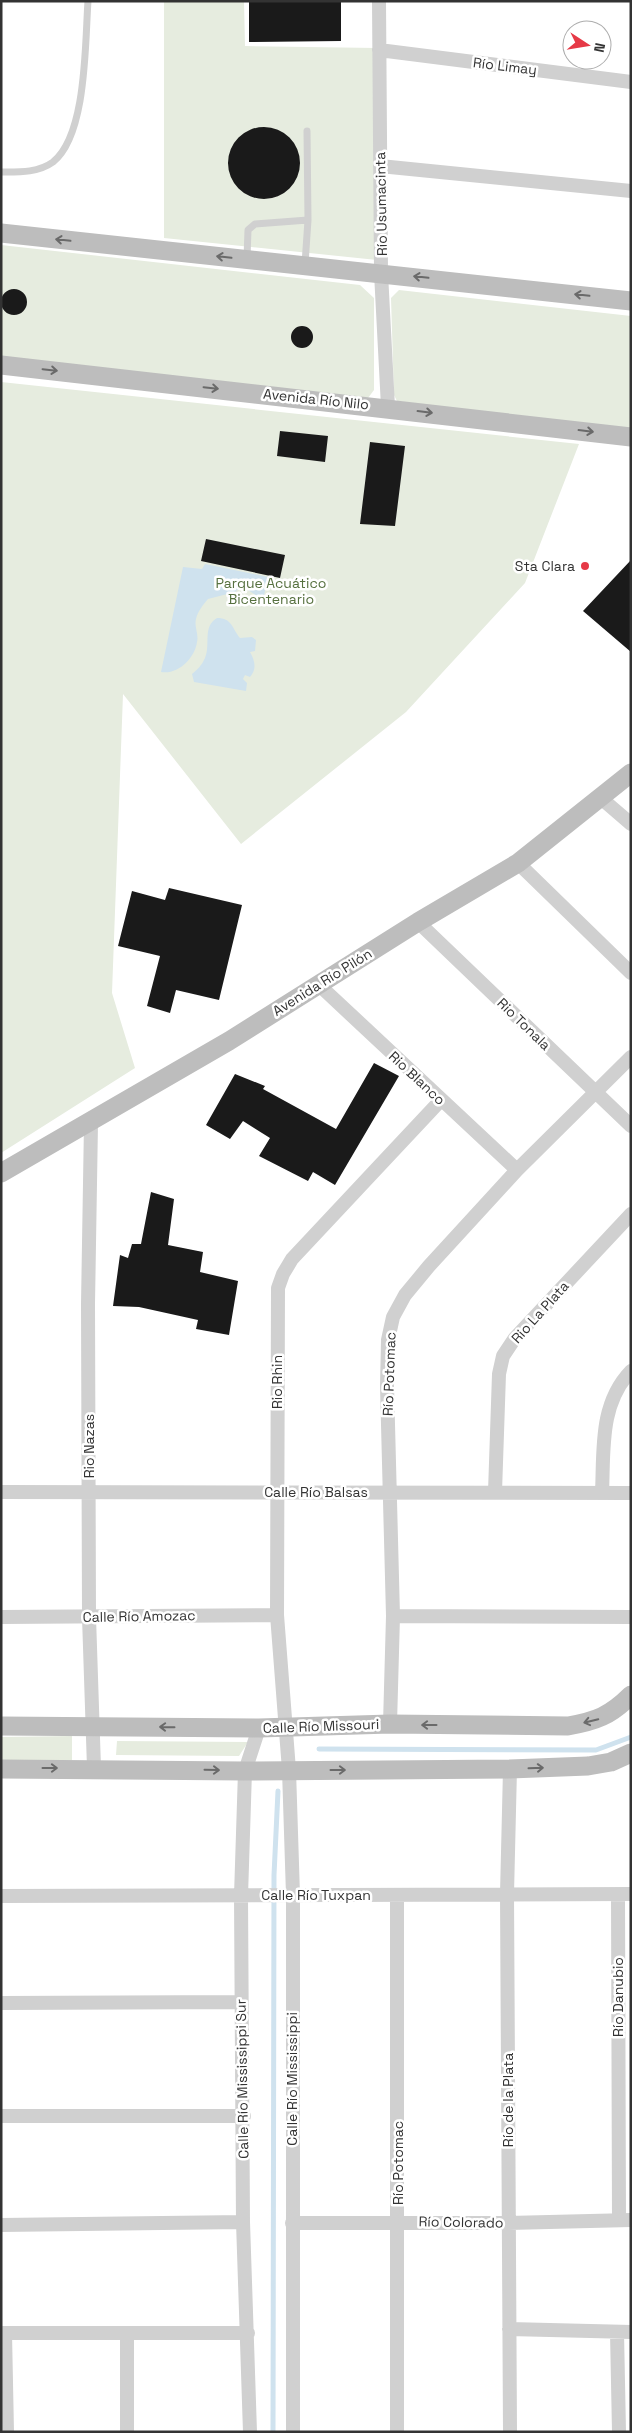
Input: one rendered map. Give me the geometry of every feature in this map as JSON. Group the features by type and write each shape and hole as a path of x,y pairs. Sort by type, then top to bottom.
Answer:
{"street":[{"name":"Río Usumacinta","path":"379,1 381,273 388,407"},
{"name":"Río Limay","path":"379,50 631,82"},
{"path":"380,166 631,191"},
{"path":"1,233 631,301"},
{"name":"Avenida Río Nilo","path":"1,365 388,407 631,436"},
{"name":"Avenida Río Pilón","path":"1,1173 91,1123 229,1041 418,922 518,863 631,773"},
{"path":"602,798 631,824"},
{"path":"518,863 631,973"},
{"name":"Rio Tonala","path":"418,922 631,1126"},
{"name":"Rio Blanco","path":"318,984 517,1170"},
{"name":"Río Potomac","path":"390,1724 393,1616 388,1492 388,1340 393,1317 405,1295 429,1266 517,1170 631,1057"},
{"name":"Rio Rhin","path":"286,1726 276,1615 278,1492 277,1304 283,1274 292,1259 441,1100"},
{"name":"Rio Nazas","path":"91,1123 89,1617 94,1768"},
{"name":"Rio La Plata","path":"495,1492 496,1408 503,1356 515,1338 631,1214"},
{"path":"602,1493 606,1420 616,1389 631,1371"},
{"name":"Calle Río Balsas","path":"1,1492 631,1493"},
{"name":"Calle Río Amozac","path":"1,1617 276,1615"},
{"path":"393,1616 631,1617"},
{"name":"Calle Río Missouri","path":"1,1726 259,1728 390,1724 568,1726 594,1721 609,1714 631,1695"},
{"name":"Calle Río Mississippi","path":"286,1726 292,1895 292,2432"},
{"name":"Calle Río Mississippi Sur","path":"250,2432 244,2222 241,2002 246,1896 245,1770 259,1728"},
{"path":"1,1769 510,1769 588,1766 611,1762 631,1753"},
{"name":"Río de la Plata","path":"510,1769 507,1894 510,2432"},
{"name":"Río Potomac","path":"397,2432 398,1895"},
{"name":"Calle Río Tuxpan","path":"1,1896 624,1895"},
{"name":"Río Danubio","path":"624,1895 625,2220"},
{"path":"1,2003 241,2002"},
{"path":"1,2116 244,2116"},
{"name":"Río Colorado","path":"292,2223 398,2221 508,2223 625,2220"},
{"path":"1,2224 244,2222"},
{"path":"509,2329 624,2332 619,2432"},
{"path":"7,2432 3,2333 248,2333"},
{"path":"127,2333 127,2432"}],"lane":[{"path":"1,172 28,172 52,162 68,143 81,102 88,1"},
{"path":"305,265 308,220 307,131"},
{"path":"247,259 248,230 256,224 308,220"}],"green space":[{"path":"164,1 244,1 245,46 377,48 377,260 164,238"},
{"path":"1,245 360,285 374,298 374,390 368,398 1,360"},
{"path":"399,290 631,316 631,432 397,401 394,395 391,298"},
{"name":"Parque Acuático Bicentenario","path":"1,382 579,444 525,583 406,712 241,844 123,694 112,993 135,1068 1,1153"},
{"path":"72,1736 72,1760 1,1760 1,1737"},
{"path":"117,1741 248,1742 239,1756 116,1755"}],"water":[{"path":"205,564 268,577 263,600 240,587 235,592 208,599 199,611 196,619 197,639 193,654 185,664 174,671 161,672 183,567 202,569"},
{"path":"217,618 222,618 229,622 240,638 252,637 256,640 255,651 250,652 254,662 254,671 250,677 245,675 243,679 247,683 246,691 194,682 192,674 205,658 208,631 212,622"}],"building":[{"path":"249,1 341,1 341,41 249,42"},
{"path":"264,127 284,133 294,143 300,163 294,183 284,193 264,199 244,193 234,183 228,163 234,143 244,133"},
{"path":"14,289 23,293 27,302 23,311 14,315 5,311 1,302 5,293"},
{"path":"298,326 306,326 313,333 313,341 306,348 298,348 291,341 291,333"},
{"path":"280,431 328,436 325,462 277,456"},
{"path":"370,442 405,446 395,526 360,524"},
{"path":"206,539 285,555 280,578 201,561"},
{"path":"631,560 631,652 583,611"},
{"path":"169,888 242,905 219,1000 176,990 170,1013 147,1006 160,956 118,946 132,891 165,900"},
{"path":"374,1063 399,1076 335,1185 313,1172 308,1181 259,1156 270,1138 243,1121 230,1139 206,1125 235,1074 265,1086 263,1089 336,1129"},
{"path":"151,1192 174,1199 168,1245 203,1252 200,1272 238,1281 229,1335 196,1329 198,1320 139,1307 113,1306 120,1255 128,1258 132,1244 141,1244"}],"waterway":[{"path":"319,1749 596,1750 631,1737"},
{"path":"273,2432 274,1875 278,1791"}],"place":[{"name":"Sta Clara","path":"585,566"}]}
